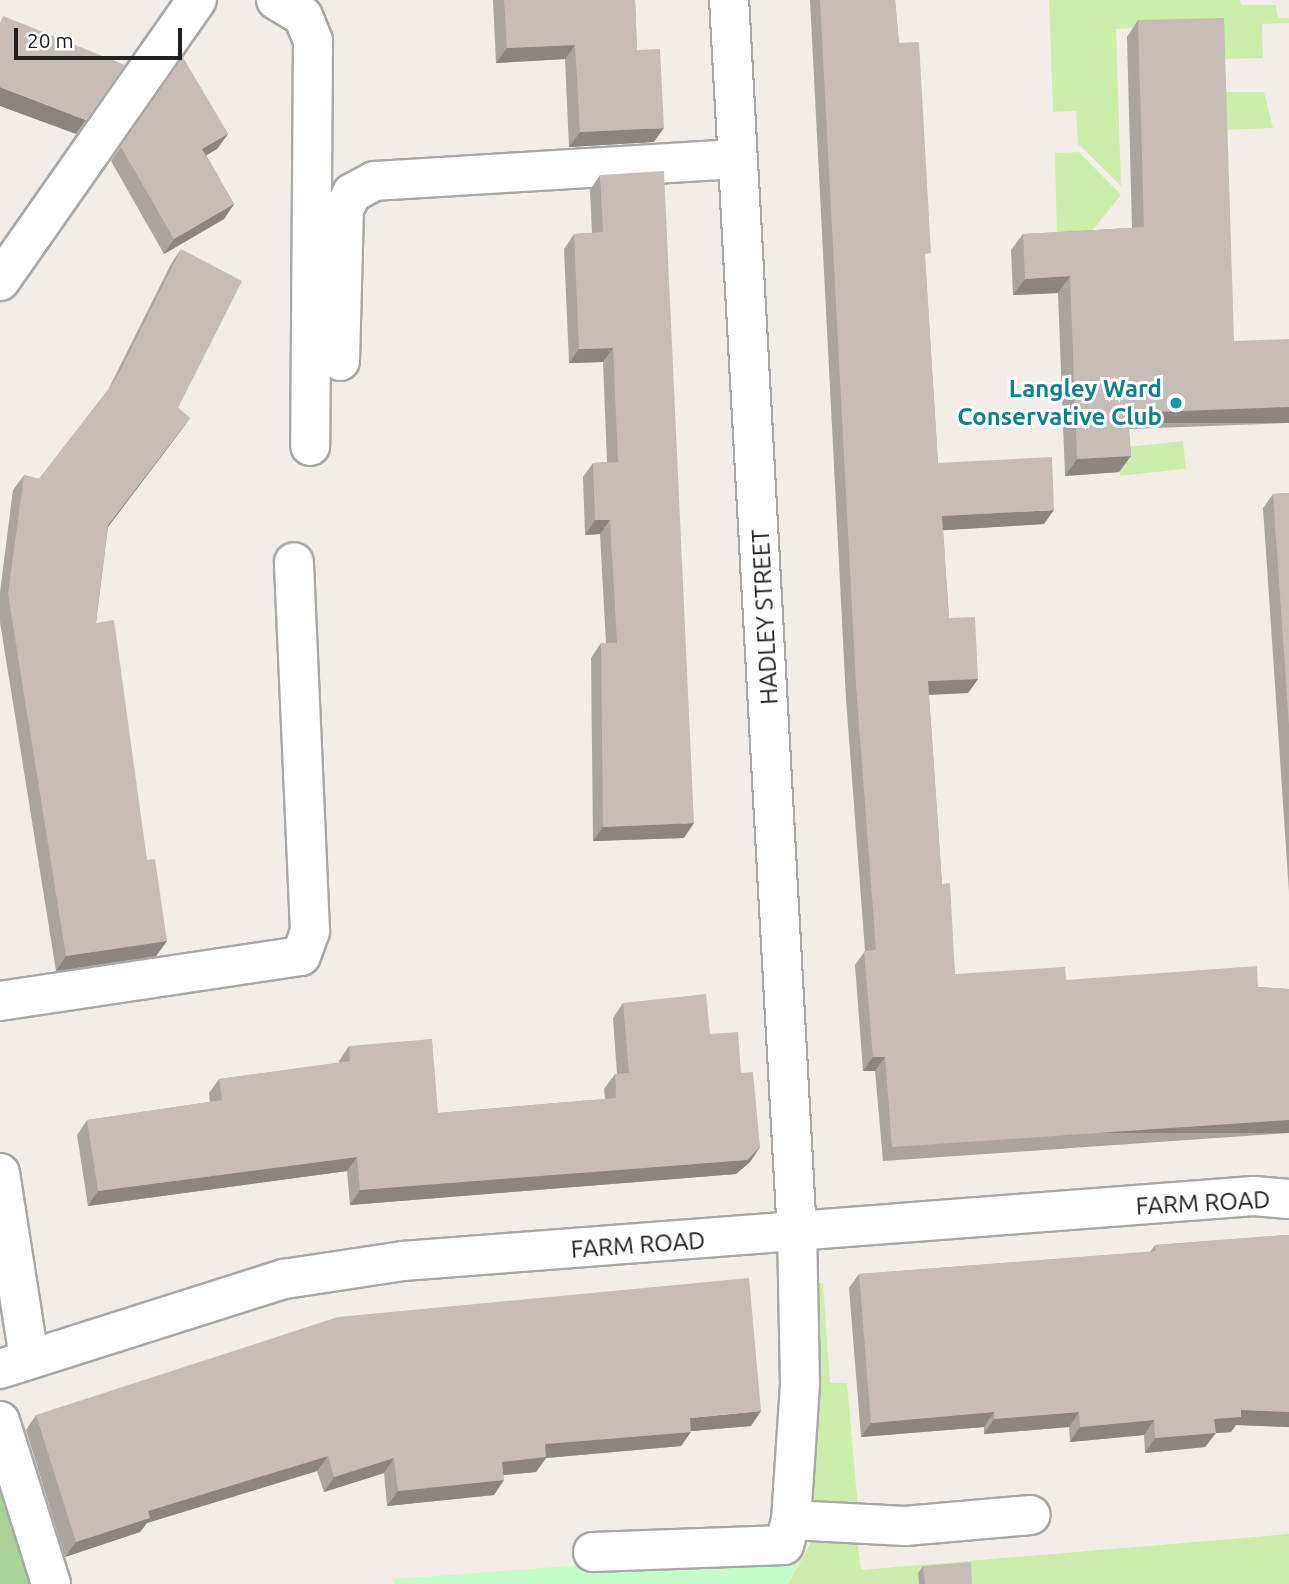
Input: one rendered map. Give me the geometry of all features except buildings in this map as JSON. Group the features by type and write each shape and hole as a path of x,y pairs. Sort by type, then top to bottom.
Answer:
{"street":[{"path":"0,281 197,0"},
{"path":"276,0 303,16 313,41 310,446"},
{"name":"HADLEY STREET","path":"729,0 737,159 748,287 797,1234 800,1384 790,1520"},
{"path":"340,361 344,209 352,193 376,181 737,159"},
{"path":"0,1001 301,956 310,931 294,562"},
{"path":"0,1173 15,1364"},
{"name":"FARM ROAD","path":"15,1364 284,1279 403,1261 797,1234 1254,1196 1289,1199"},
{"path":"0,1421 51,1584"},
{"path":"593,1552 784,1545 790,1520 905,1526 1031,1515"}],"green space":[{"path":"1049,0 1240,0 1241,5 1276,5 1278,18 1289,18 1289,23 1262,24 1263,58 1221,59 1219,22 1116,29 1121,186 1078,144 1076,111 1053,112"},
{"path":"1204,92 1264,92 1273,128 1224,130"},
{"path":"1079,152 1121,195 1083,242 1057,242 1055,153"},
{"path":"1183,441 1186,469 1120,476 1117,448"},
{"path":"823,1283 830,1383 847,1383 858,1508 815,1503 812,1490 807,1284"},
{"path":"0,1472 37,1584 0,1584"},
{"path":"1289,1534 1289,1584 788,1584 812,1540 857,1537 861,1570"},
{"path":"583,1565 797,1565 788,1584 395,1584 394,1579"}],"place":[{"name":"Langley Ward Conservative Club","path":"1176,403"}]}
